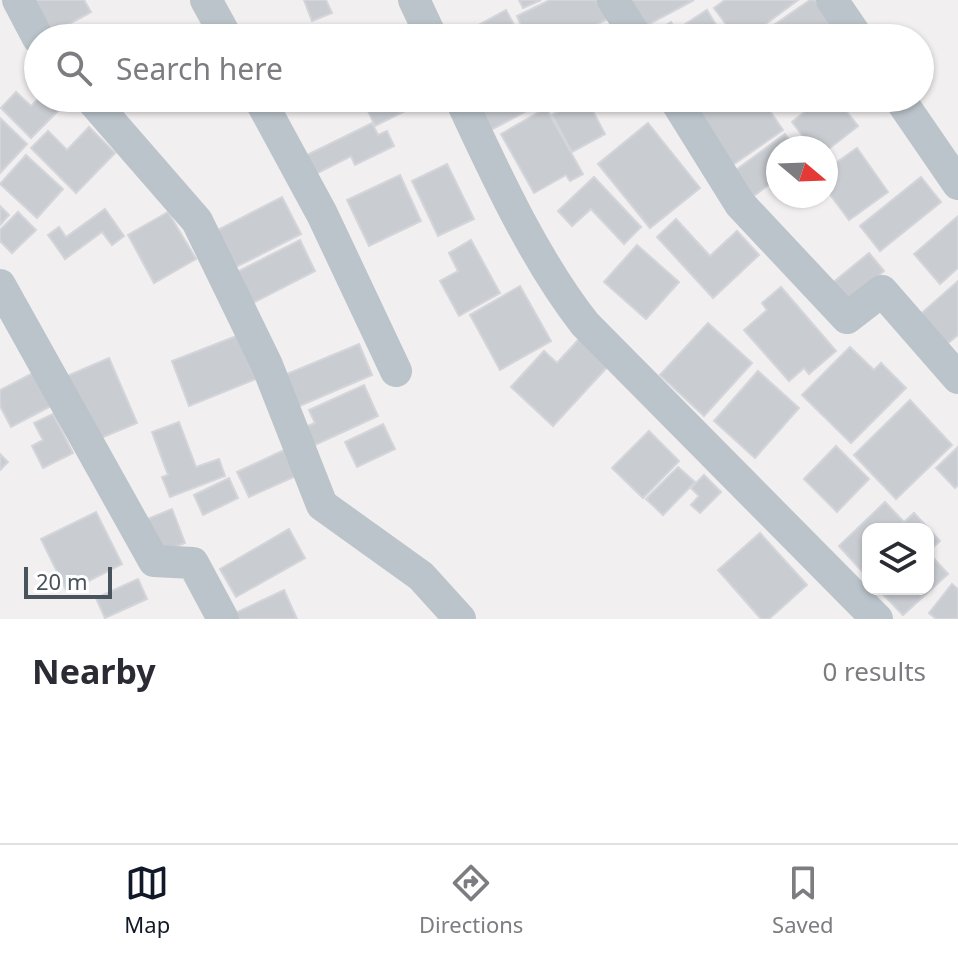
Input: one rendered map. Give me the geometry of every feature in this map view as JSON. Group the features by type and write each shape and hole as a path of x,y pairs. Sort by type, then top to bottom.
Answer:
{"street":[{"path":"18,0 31,24"},
{"path":"206,0 219,24"},
{"path":"414,0 425,24"},
{"path":"613,0 628,24"},
{"path":"832,0 848,24"},
{"path":"102,112 197,221 267,365 322,505 421,576 460,619"},
{"path":"267,112 322,214 396,371"},
{"path":"467,112 559,287 585,324 877,619"},
{"path":"683,112 740,204 847,318 882,291 958,378"},
{"path":"909,112 958,184"},
{"path":"0,285 154,561 193,563 223,619"}],"building":[{"path":"32,0 84,0 91,12 69,24 45,24"},
{"path":"304,0 326,0 332,13 312,21"},
{"path":"519,0 541,0 523,8"},
{"path":"550,0 604,0 612,17 597,24 521,24 517,16"},
{"path":"622,0 694,0 649,24 635,24"},
{"path":"725,0 798,0 766,24 726,24 714,8"},
{"path":"810,0 815,0 831,24 775,24"},
{"path":"506,10 514,24 480,24"},
{"path":"707,10 716,24 685,24"},
{"path":"16,92 24,99 24,112 57,112 31,138 1,108"},
{"path":"368,112 403,112 375,126"},
{"path":"479,112 525,112 489,131"},
{"path":"539,112 548,112 583,174 570,181 566,175 534,193 501,134"},
{"path":"558,112 593,112 605,134 572,152 552,115"},
{"path":"696,112 771,112 783,130 774,136 766,136 766,142 724,171"},
{"path":"804,112 847,112 858,126 838,142 838,136 803,136 792,122"},
{"path":"0,118 27,144 0,173"},
{"path":"372,123 378,135 387,131 394,146 355,165 351,156 310,177 301,158"},
{"path":"648,123 700,188 650,228 598,164"},
{"path":"89,127 115,153 76,193 31,148 48,131 67,150"},
{"path":"766,148 766,187 751,198 732,173"},
{"path":"857,148 888,192 849,220 838,205 838,161"},
{"path":"26,155 63,189 37,218 0,184"},
{"path":"447,164 474,219 438,236 412,181"},
{"path":"400,175 421,221 369,246 347,200"},
{"path":"594,177 641,227 624,244 591,209 572,226 558,211"},
{"path":"921,177 941,202 880,251 860,226"},
{"path":"282,197 301,234 232,269 214,232"},
{"path":"0,206 9,215 0,225"},
{"path":"105,209 124,236 112,245 102,232 65,259 48,235 59,227 66,237"},
{"path":"18,212 36,230 12,253 0,241 0,230"},
{"path":"168,212 196,259 154,283 128,235"},
{"path":"958,216 958,268 940,284 914,254"},
{"path":"676,219 710,256 737,231 759,255 713,298 657,237"},
{"path":"300,240 315,271 253,303 237,272"},
{"path":"471,240 500,293 459,316 440,281 458,271 449,253"},
{"path":"637,245 679,282 646,319 604,282"},
{"path":"869,253 884,271 845,304 830,285"},
{"path":"958,281 958,335 942,348 916,318"},
{"path":"520,286 551,341 500,370 470,315"},
{"path":"781,287 836,351 809,374 804,368 789,381 744,330 767,310 762,303"},
{"path":"708,323 752,363 704,416 660,375"},
{"path":"244,333 261,377 189,406 172,361"},
{"path":"581,337 610,364 553,426 511,387 544,351 557,363"},
{"path":"359,344 372,375 295,408 282,376"},
{"path":"850,347 874,370 881,363 906,388 851,443 802,395"},
{"path":"109,358 137,423 94,441 67,376"},
{"path":"758,371 799,408 755,458 714,421"},
{"path":"33,373 51,406 11,427 0,406 0,390"},
{"path":"364,385 378,416 304,450 296,431 315,423 309,410"},
{"path":"910,400 952,445 896,499 854,455"},
{"path":"53,414 73,453 43,468 32,446 43,440 34,423"},
{"path":"179,422 196,467 219,459 225,476 170,497 162,477 168,475 152,432"},
{"path":"383,424 395,449 357,467 345,442"},
{"path":"649,431 679,461 643,498 612,468"},
{"path":"836,446 869,479 837,512 804,479"},
{"path":"958,447 958,485 955,488 936,468"},
{"path":"284,450 296,476 249,497 237,472"},
{"path":"0,454 8,462 0,470"},
{"path":"678,467 695,482 663,515 646,499"},
{"path":"704,475 721,492 700,513 691,505 699,496 691,488"},
{"path":"229,478 238,498 203,515 194,495"},
{"path":"885,502 904,522 914,513 923,523 863,523"},
{"path":"172,509 185,543 153,556 140,522"},
{"path":"96,512 122,564 67,592 41,539"},
{"path":"862,524 862,571 839,546"},
{"path":"289,529 305,558 236,597 220,569"},
{"path":"760,533 807,585 769,619 761,619 718,570"},
{"path":"934,559 948,574 934,587"},
{"path":"138,579 147,599 105,618 96,598"},
{"path":"952,584 958,589 958,619 936,619 929,613"},
{"path":"284,590 297,619 227,617"},
{"path":"884,595 925,595 903,615"}]}
